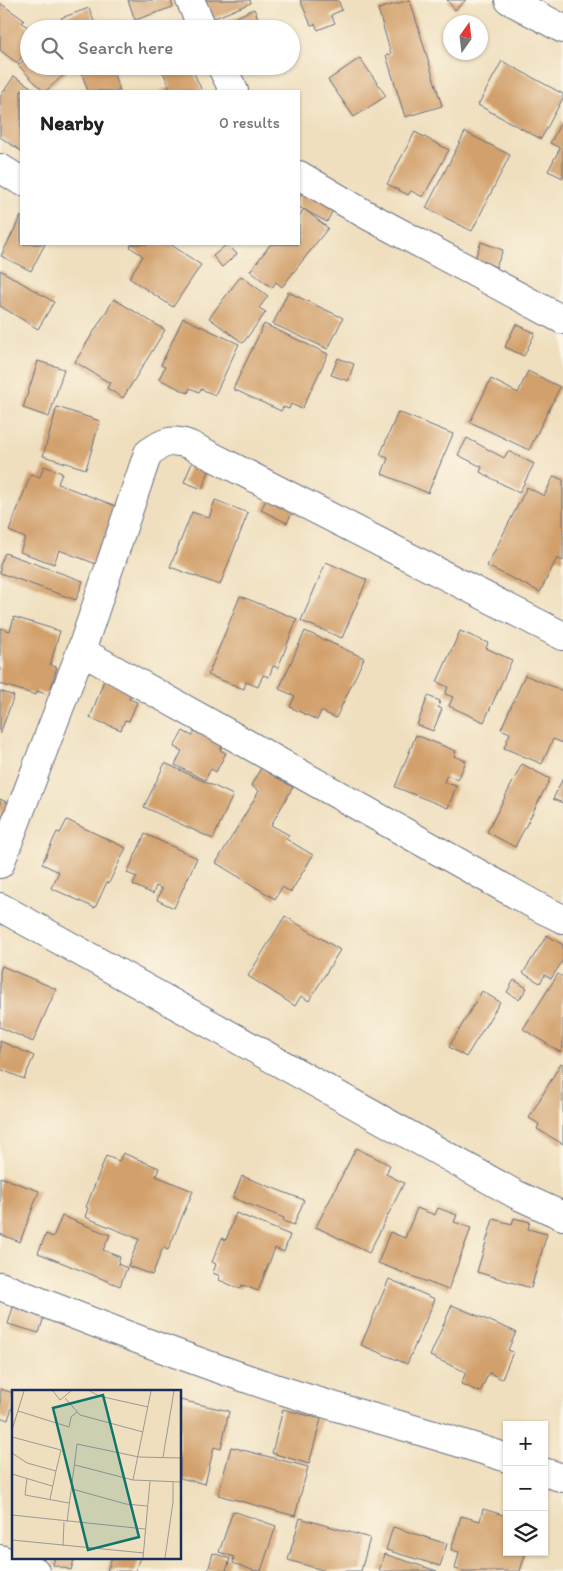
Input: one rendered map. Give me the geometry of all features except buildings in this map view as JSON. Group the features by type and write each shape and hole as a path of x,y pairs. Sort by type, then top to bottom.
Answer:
{"street":[{"path":"190,0 200,20"},
{"path":"509,0 563,29"},
{"path":"226,75 234,90"},
{"path":"0,168 20,180"},
{"path":"300,176 365,214 563,320"},
{"path":"0,864 81,651 148,453 162,443 179,441 563,636"},
{"path":"81,651 563,919"},
{"path":"0,907 518,1195 563,1216"},
{"path":"0,1286 97,1324 278,1389 461,1442 503,1457"},
{"path":"548,1473 563,1478"},
{"path":"0,1559 35,1571"}]}
